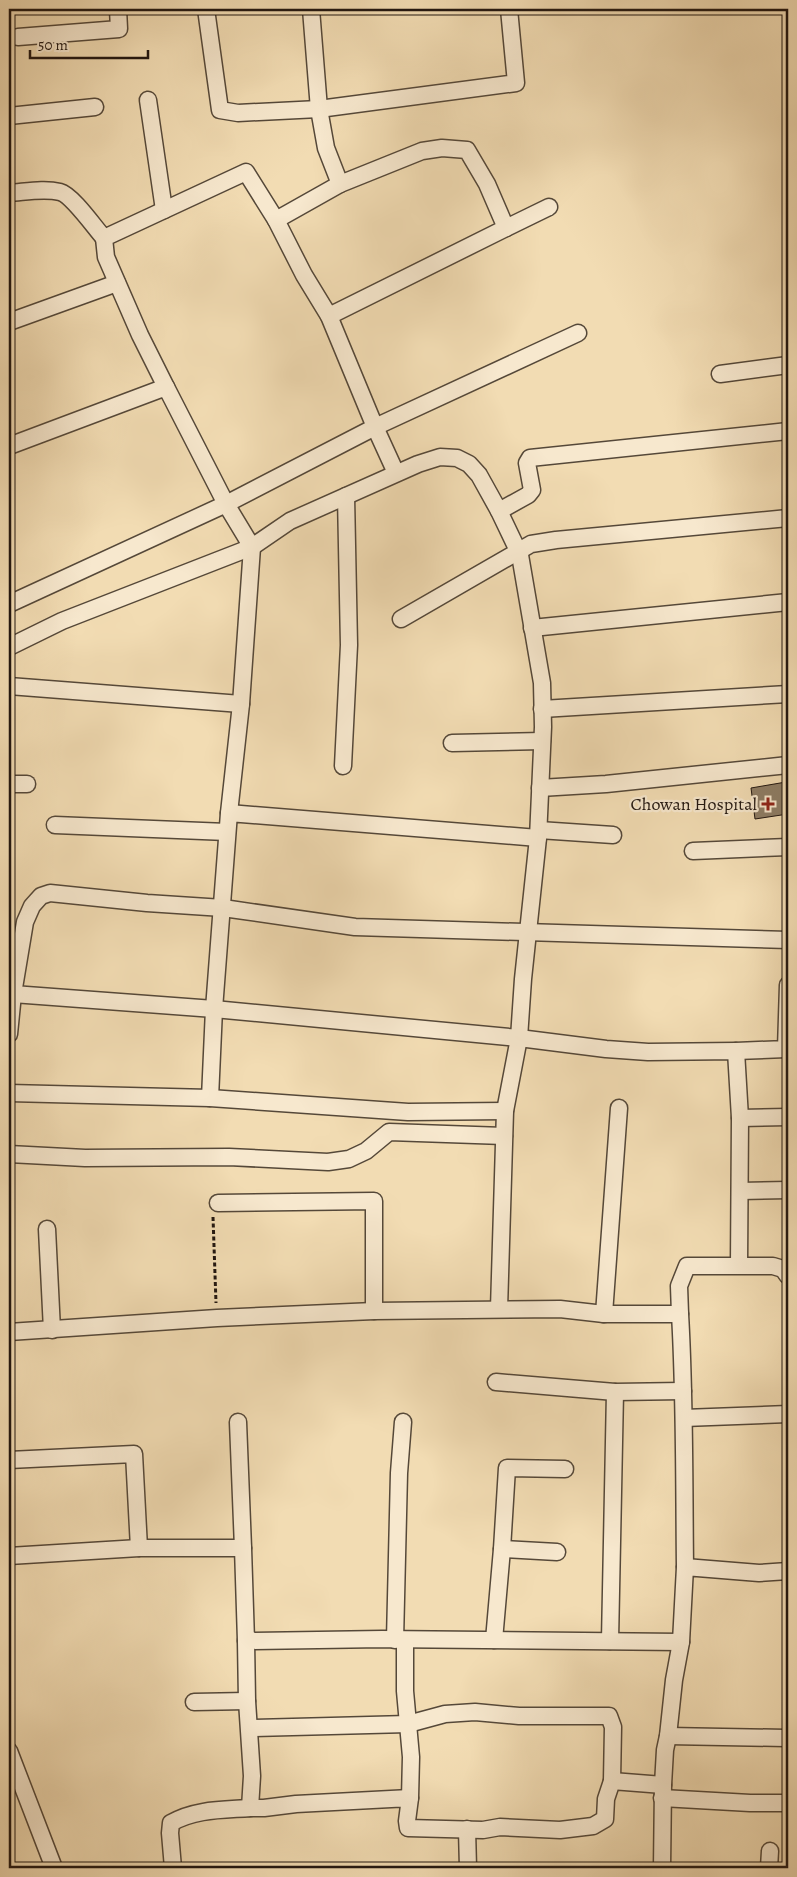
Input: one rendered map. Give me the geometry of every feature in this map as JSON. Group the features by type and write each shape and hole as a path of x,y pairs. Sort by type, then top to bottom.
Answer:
{"street":[{"path":"18,37 119,29 118,9"},
{"path":"206,9 220,110 238,113 319,109 516,83 509,9"},
{"path":"312,9 319,109 326,148 340,184"},
{"path":"148,100 164,210"},
{"path":"9,116 95,107"},
{"path":"276,220 340,184 422,151 442,148 467,150 487,184 506,228"},
{"path":"104,238 246,172 276,220 304,275 329,316 396,473"},
{"path":"9,193 41,190 62,192 77,205 104,238 106,256 140,335 226,504 252,547 241,704 227,832 223,908 214,1009 210,1098"},
{"path":"329,316 549,207"},
{"path":"9,322 117,283"},
{"path":"9,604 226,504 375,427 578,332"},
{"path":"720,374 788,365"},
{"path":"9,446 166,388"},
{"path":"499,511 528,495 532,490 527,463 530,458 788,430"},
{"path":"9,647 62,621 252,547 290,521 418,464 440,457 457,458 469,464 479,475 499,511 518,552 542,683 539,834 523,980 519,1038 504,1111 499,1309"},
{"path":"343,766 349,645 346,496"},
{"path":"401,619 531,544 788,518"},
{"path":"532,628 788,602"},
{"path":"9,686 241,704"},
{"path":"542,709 788,694"},
{"path":"452,743 542,741"},
{"path":"540,788 606,784 788,766"},
{"path":"9,784 27,784"},
{"path":"229,813 539,834 613,835"},
{"path":"55,825 227,832"},
{"path":"693,851 788,847"},
{"path":"9,1034 13,994 25,922 32,906 41,896 50,893 223,908 355,927 788,940"},
{"path":"13,994 214,1009 519,1038 587,1048 648,1052 736,1051 787,1049 788,985"},
{"path":"736,1051 740,1118 739,1265"},
{"path":"9,1093 210,1098 408,1112 504,1111"},
{"path":"604,1314 619,1108"},
{"path":"740,1118 788,1117"},
{"path":"9,1154 85,1158 229,1157 328,1162 349,1159 366,1151 389,1132 504,1136"},
{"path":"740,1191 788,1190"},
{"path":"218,1204 374,1201 374,1311"},
{"path":"47,1230 52,1330"},
{"path":"662,1868 662,1792 674,1680 681,1642 686,1567 683,1366 679,1286 687,1266 774,1266 782,1269 788,1276"},
{"path":"9,1332 217,1318 374,1311 560,1309 604,1314 680,1314"},
{"path":"496,1382 615,1392 683,1391"},
{"path":"610,1641 615,1392"},
{"path":"684,1418 788,1414"},
{"path":"238,1422 247,1701 252,1776 250,1808"},
{"path":"250,1728 408,1724 445,1714 475,1712 519,1716 609,1716 613,1727 612,1781 606,1799 605,1819 594,1826 560,1830 500,1827 467,1829 408,1828 411,1756 408,1724 405,1691 400,1640 399,1473 403,1422"},
{"path":"9,1460 134,1454 139,1548"},
{"path":"494,1640 507,1468 565,1469"},
{"path":"9,1556 139,1548 243,1548"},
{"path":"502,1549 557,1552"},
{"path":"686,1567 759,1573 788,1571"},
{"path":"246,1641 494,1640 681,1642"},
{"path":"194,1702 247,1701"},
{"path":"668,1736 786,1738"},
{"path":"9,1751 54,1868"},
{"path":"612,1781 662,1792 750,1803 788,1803"},
{"path":"173,1868 171,1823 183,1816 196,1812 410,1798"},
{"path":"467,1829 468,1868"},
{"path":"769,1868 770,1851"}],"path":[{"path":"217,1318 213,1207 218,1204"}],"building":[{"path":"786,782 788,814 755,819 751,788"}],"place":[{"name":"Chowan Hospital","path":"768,804"}]}
